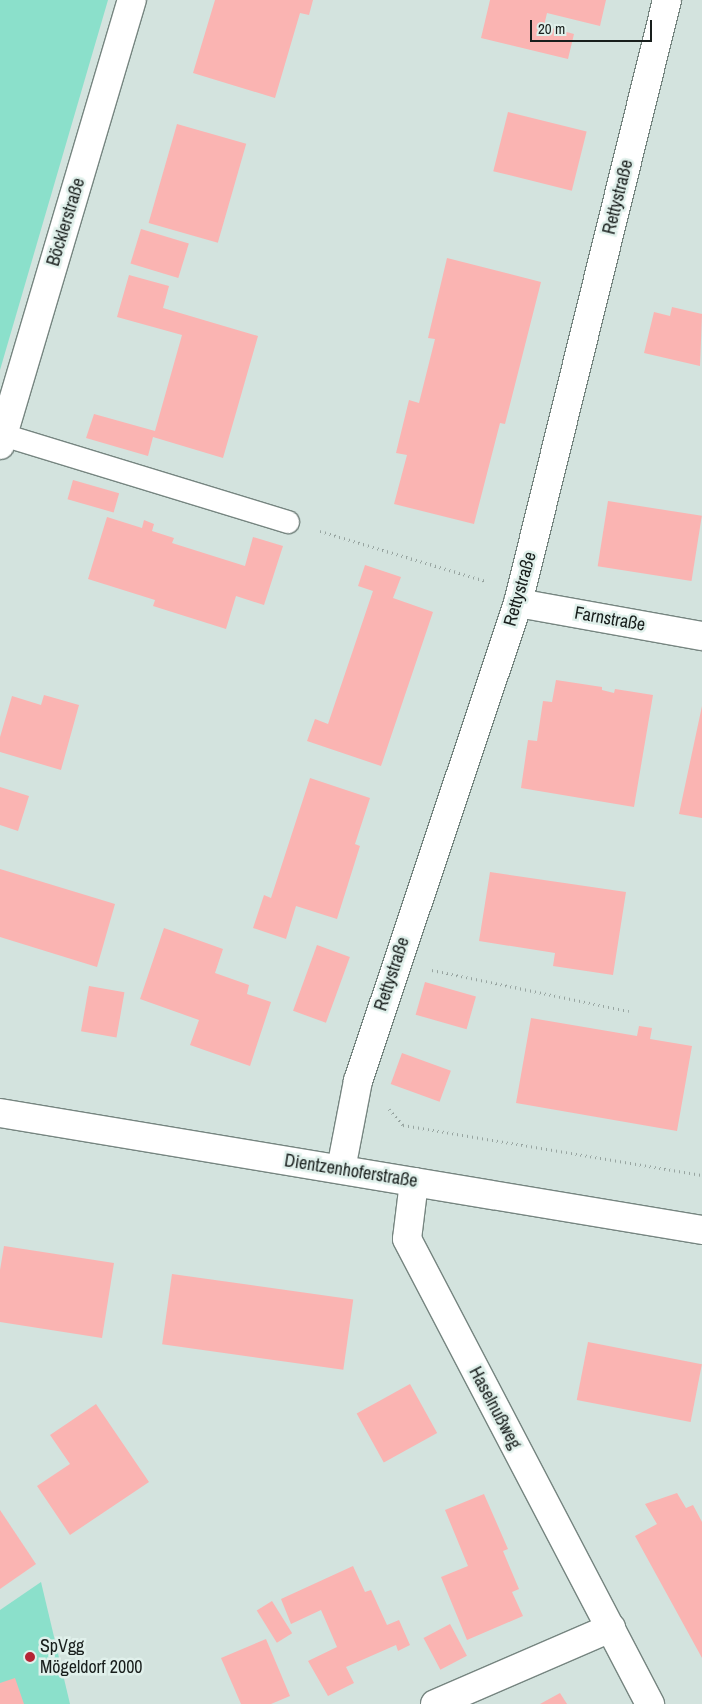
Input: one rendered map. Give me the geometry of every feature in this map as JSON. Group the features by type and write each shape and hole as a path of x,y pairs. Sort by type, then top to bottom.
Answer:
{"street":[{"name":"Böcklerstraße","path":"1,440 132,0"},
{"name":"Rettystraße","path":"341,1170 358,1080 395,964 518,603 667,0"},
{"name":"Farnstraße","path":"518,603 702,636"},
{"name":"Dientzenhoferstraße","path":"0,1113 702,1230"},
{"name":"Haselnußweg","path":"414,1182 407,1239 650,1704"},
{"path":"435,1704 611,1628"}],"lane":[{"path":"1,440 288,522"}],"path":[{"path":"288,522 491,583 518,603"},
{"path":"395,964 629,1011"},
{"path":"386,1106 404,1125 702,1175"}],"green space":[{"path":"0,0 108,0 0,370"},
{"name":"SpVgg Mögeldorf 2000","path":"41,1582 70,1704 0,1704 0,1610"}],"building":[{"path":"215,0 313,0 309,15 300,13 275,98 193,73"},
{"path":"490,0 606,0 600,26 547,13 544,26 574,34 568,59 481,38"},
{"path":"508,112 587,132 572,191 493,171"},
{"path":"177,124 246,144 218,243 149,223"},
{"path":"141,229 189,244 178,278 130,263"},
{"path":"447,258 541,282 505,424 500,423 474,524 394,504 407,455 396,453 409,400 419,403 435,339 428,338"},
{"path":"129,275 169,286 163,308 258,336 223,458 153,437 148,456 86,438 94,414 155,431 182,335 117,317"},
{"path":"672,307 702,314 700,366 644,353 654,312 670,316"},
{"path":"73,480 119,493 114,512 67,499"},
{"path":"608,501 702,516 692,581 598,566"},
{"path":"107,517 142,528 144,520 154,524 152,531 174,538 172,543 245,566 253,537 283,546 264,605 236,596 226,629 153,606 155,600 88,579"},
{"path":"365,565 401,577 393,598 433,612 381,766 307,741 315,719 328,724 373,591 358,586"},
{"path":"556,680 602,687 602,690 614,693 615,689 653,695 634,807 521,788 528,740 537,741 543,701 552,702"},
{"path":"44,695 79,705 61,770 0,752 0,737 12,696 41,705"},
{"path":"702,706 702,818 679,814"},
{"path":"310,778 370,798 355,844 360,846 337,919 296,906 286,939 253,928 264,895 271,898"},
{"path":"0,787 29,796 18,831 0,825"},
{"path":"0,869 115,904 97,967 0,937"},
{"path":"490,872 626,892 613,975 553,966 555,953 479,941"},
{"path":"164,928 223,949 215,973 249,985 247,994 271,1002 250,1066 190,1045 199,1020 140,999"},
{"path":"317,945 350,957 326,1023 293,1011"},
{"path":"425,982 476,997 467,1029 416,1015"},
{"path":"89,986 124,992 116,1038 81,1031"},
{"path":"531,1018 637,1036 639,1026 652,1028 650,1039 692,1046 677,1131 516,1103"},
{"path":"402,1053 451,1071 440,1102 391,1084"},
{"path":"4,1246 114,1263 102,1338 0,1322 0,1270"},
{"path":"172,1274 353,1299 343,1370 162,1344"},
{"path":"588,1342 702,1364 691,1422 577,1400"},
{"path":"410,1384 437,1433 384,1463 357,1414"},
{"path":"96,1404 149,1482 70,1535 37,1486 70,1464 50,1435"},
{"path":"677,1493 686,1508 693,1505 702,1522 702,1658 635,1536 657,1524 645,1504"},
{"path":"484,1494 508,1549 503,1551 519,1589 512,1592 523,1616 467,1640 441,1577 468,1566 445,1510"},
{"path":"0,1510 36,1564 0,1589"},
{"path":"353,1566 365,1592 371,1590 387,1625 399,1620 410,1645 398,1651 396,1645 346,1667 354,1683 328,1696 308,1661 337,1647 321,1610 291,1624 281,1599"},
{"path":"272,1601 292,1633 277,1643 257,1611"},
{"path":"450,1624 467,1656 440,1670 424,1638"},
{"path":"266,1639 290,1696 271,1704 241,1704 221,1658"},
{"path":"15,1678 24,1704 0,1704 0,1683"},
{"path":"560,1693 567,1704 540,1704"}],"place":[{"name":"SpVgg Mögeldorf 2000","path":"30,1657"}]}
